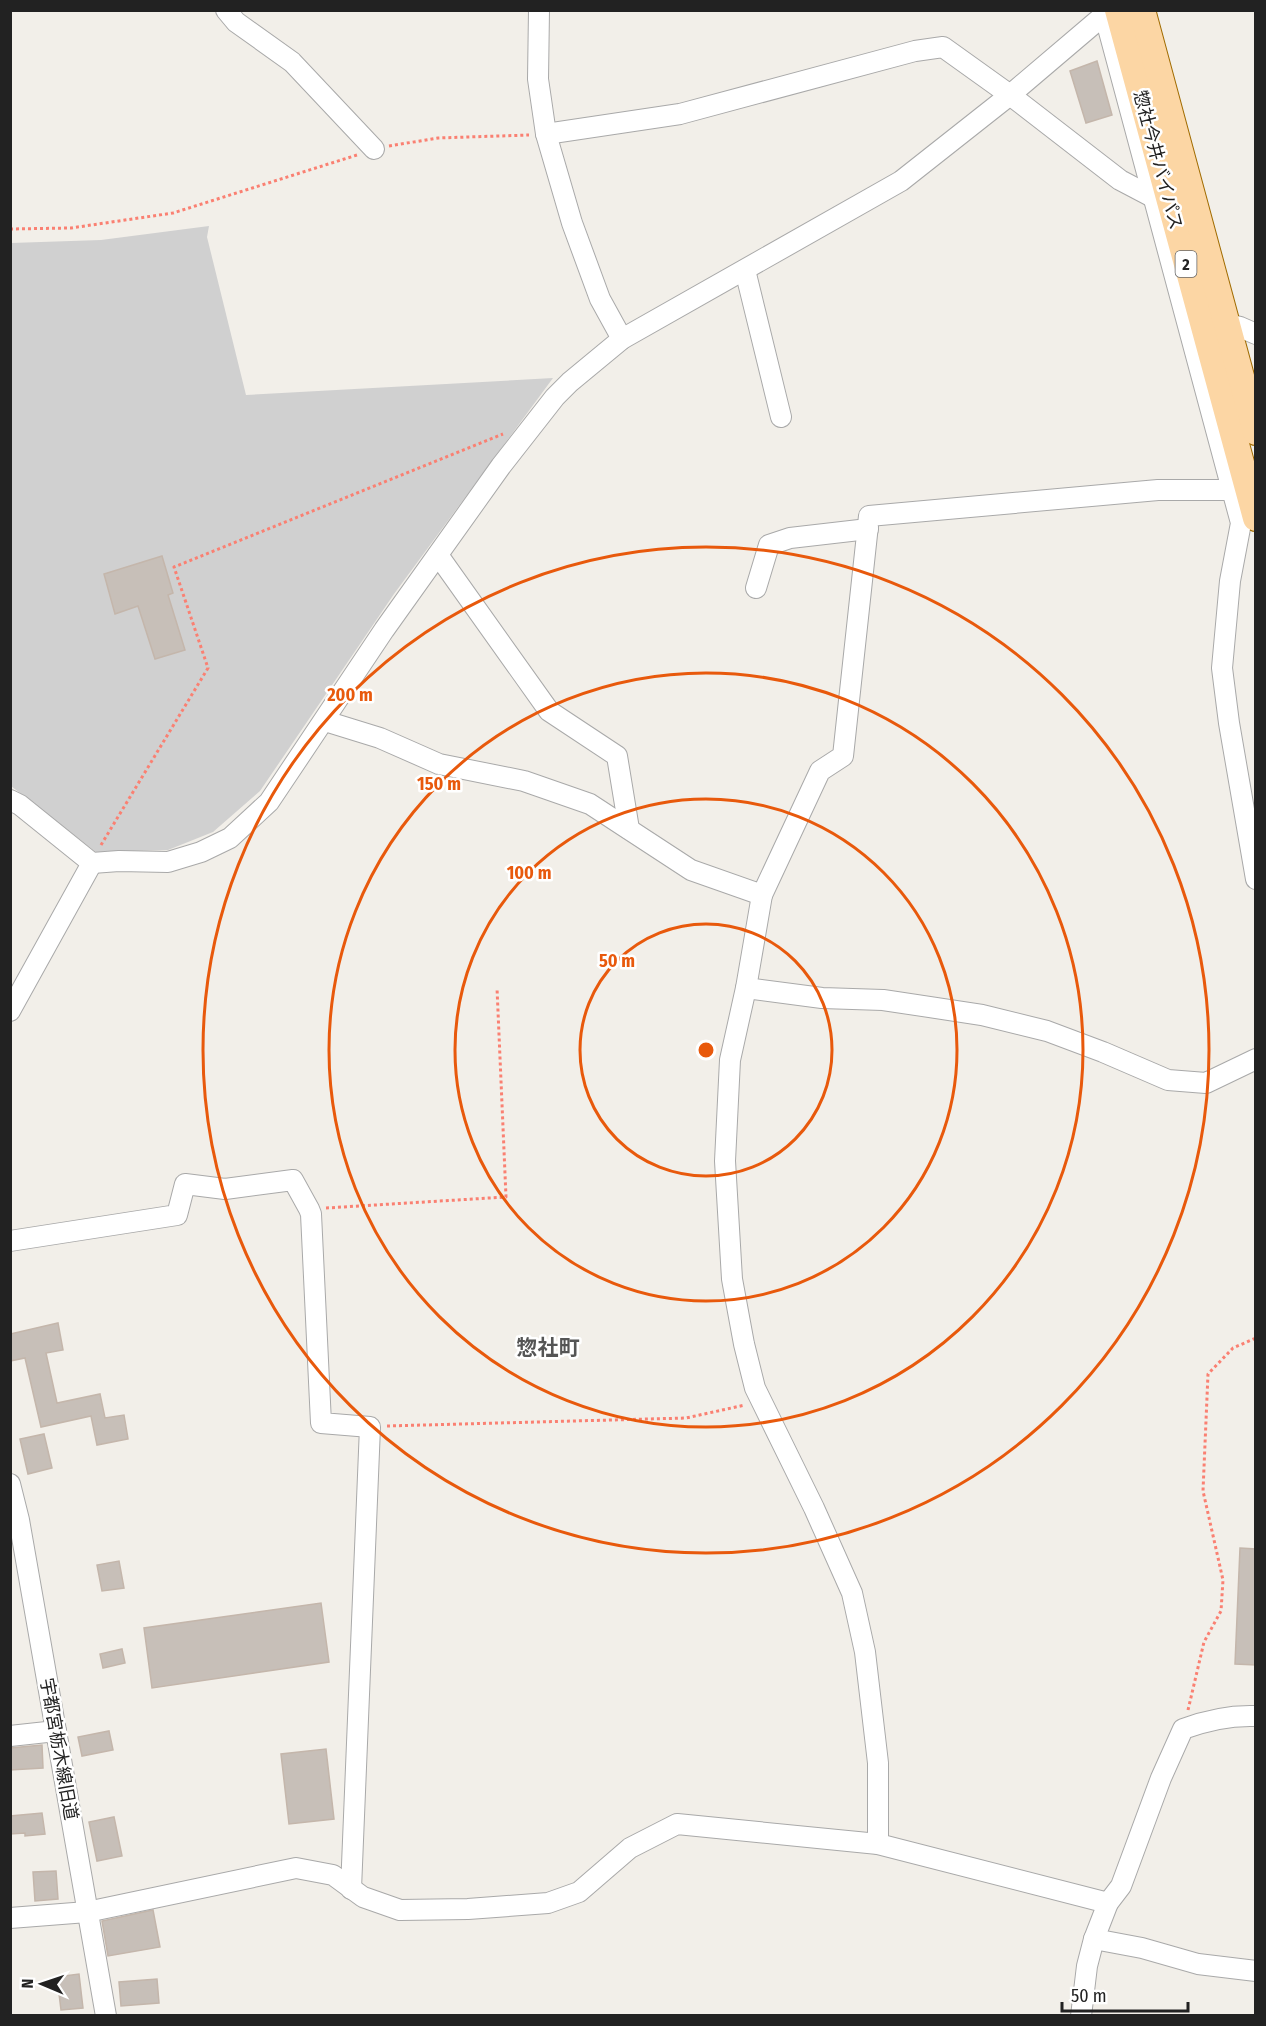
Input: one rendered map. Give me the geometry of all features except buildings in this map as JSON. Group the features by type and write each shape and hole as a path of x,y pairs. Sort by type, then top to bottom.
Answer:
{"main road":[{"name":"惣社今井バイパス","path":"1142,10 1256,432"},
{"name":"惣社今井バイパス","path":"1111,11 1162,202 1201,318 1256,518"}],"street":[{"path":"226,10 236,22 292,62 374,149"},
{"path":"539,10 538,79 546,134 572,223 600,299 622,339"},
{"path":"10,800 20,804 92,863 168,862 201,852 230,838 269,802 384,630 501,466 555,397 570,382 622,339 901,181 1111,11"},
{"path":"546,134 680,114 915,51 943,47 1010,95 1120,180 1162,202 1241,523 1230,580 1222,668 1256,879"},
{"path":"745,270 781,417"},
{"path":"1201,318 1226,323 1256,334"},
{"path":"878,1844 878,1763 866,1652 852,1593 755,1388 732,1279 725,1161 730,1060 746,988 762,895 820,771 843,756 869,516 1158,490 1232,490"},
{"path":"756,588 769,545 790,538 868,530"},
{"path":"438,555 549,711 617,756 629,829"},
{"path":"325,721 380,738 439,764 524,781 590,804 691,870 762,895"},
{"path":"10,1011 92,863"},
{"path":"746,988 822,998 883,1000 982,1015 1047,1031 1168,1080 1206,1083 1256,1059"},
{"path":"10,1241 177,1215 185,1184 225,1189 293,1180 309,1209 321,1423 370,1427 351,1889"},
{"name":"宇都宮栃木線旧道","path":"10,1484 19,1520 105,2016"},
{"path":"1081,2016 1086,1966 1094,1939 1108,1903 1120,1886 1161,1778 1183,1729 1204,1721 1235,1716 1256,1716"},
{"path":"10,1736 56,1731"},
{"path":"10,1918 87,1912 296,1868 333,1875 363,1897 400,1910 468,1909 548,1903 579,1892 630,1848 677,1824 878,1844 1108,1903"},
{"path":"1094,1939 1142,1948 1198,1964 1256,1971"}],"path":[{"path":"10,229 70,228 173,213 327,166 374,149 438,138 546,134"},
{"path":"92,863 107,832 208,668 174,567 505,433"},
{"path":"309,1209 506,1197 497,988"},
{"path":"1183,1729 1204,1642 1221,1611 1223,1580 1203,1491 1209,1374 1233,1348 1256,1338"},
{"path":"370,1427 686,1418 762,1401"}],"shaded area":[{"path":"209,226 207,237 246,395 553,378 394,594 260,791 213,832 168,850 96,852 11,786 11,243 101,240"}],"district":[{"name":"惣社町","path":"548,1348"}]}
